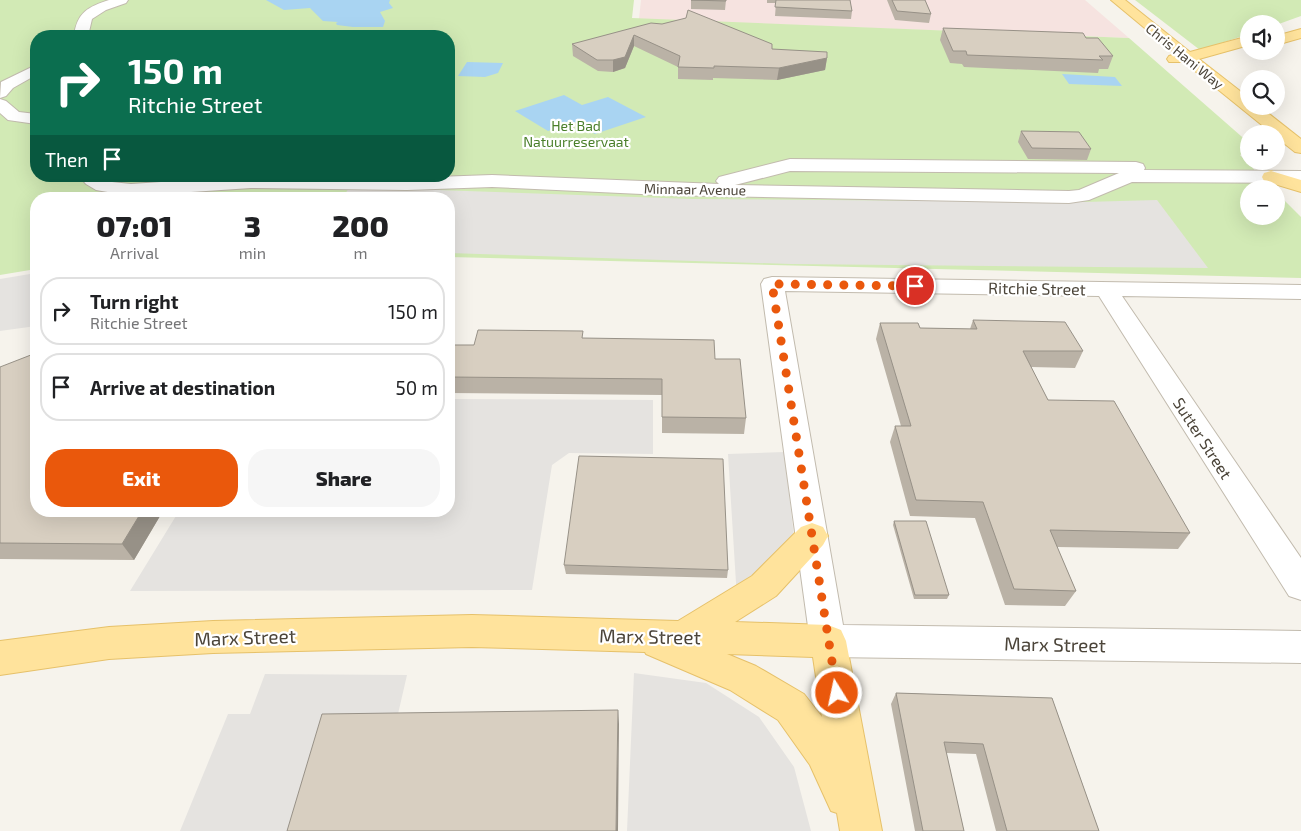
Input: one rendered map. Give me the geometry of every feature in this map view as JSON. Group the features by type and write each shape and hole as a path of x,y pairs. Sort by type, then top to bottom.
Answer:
{"main road":[{"name":"Chris Hani Way","path":"1115,5 1182,61 1250,125"},
{"path":"1285,28 1301,23"},
{"path":"1285,38 1301,33"},
{"path":"1182,61 1240,43"},
{"path":"1182,61 1219,62 1240,54"},
{"name":"Chris Hani Way","path":"1182,61 1301,148"},
{"path":"1285,156 1301,169"},
{"path":"1271,177 1301,186"},
{"path":"682,637 764,586 812,536"},
{"name":"Marx Street","path":"0,658 109,643 213,637 472,631 828,640"},
{"path":"641,636 743,678 791,707 824,751 861,828"},
{"path":"828,640 861,828"}],"street":[{"path":"82,30 86,16 122,0"},
{"path":"0,94 7,85 30,72"},
{"path":"0,104 14,116 30,118"},
{"path":"698,189 790,165 1301,169"},
{"name":"Minnaar Avenue","path":"455,182 1069,197 1087,194 1129,176 1301,177"},
{"name":"Minnaar Avenue","path":"96,182 112,188 131,190 251,182 407,184 446,182"},
{"name":"Ritchie Street","path":"812,536 772,284 1301,292"},
{"name":"Sutter Street","path":"1106,289 1301,586"},
{"path":"812,536 828,640"},
{"name":"Marx Street","path":"828,640 1301,647"}],"shaded area":[{"path":"641,0 1085,0 1129,38 639,19"},
{"path":"350,187 692,199 1084,202 1157,200 1208,268 791,264 455,253 455,192 346,192"},
{"path":"30,274 30,327 0,331 0,279"},
{"path":"455,399 653,400 653,454 569,453 552,465 532,590 130,591 175,517 455,517"},
{"path":"784,452 795,545 737,599 728,454"},
{"path":"634,673 706,683 759,717 794,767 811,831 627,831"},
{"path":"265,674 407,675 395,727 302,831 180,831 228,714 250,714"}],"green space":[{"name":"Het Bad Natuurreservaat","path":"0,0 634,0 632,18 1129,38 1240,135 1240,170 1255,170 1264,180 1240,180 1240,225 1285,225 1285,201 1301,217 1301,278 455,257 455,192 30,192 30,270 0,275"},
{"path":"1135,0 1301,0 1301,16 1285,22 1285,15 1240,15 1240,37 1200,50"}],"water":[{"path":"266,0 390,0 389,3 393,8 380,12 385,21 383,27 353,27 337,25 336,23 338,22 323,21 310,8 284,10"},
{"path":"467,62 503,63 498,73 485,77 458,76"},
{"path":"1062,74 1115,77 1122,86 1069,84"},
{"path":"564,95 582,105 608,97 646,117 595,134 574,122 548,131 515,111"}],"building":[{"path":"691,0 726,0 726,1"},
{"path":"776,0 850,0 852,11 775,7"},
{"path":"892,0 925,0 931,14 897,11"},
{"path":"688,10 772,44 772,49 827,52 827,58 779,68 678,67 680,56 634,35 625,57 613,60 597,60 572,44 651,23 662,24 686,18"},
{"path":"943,28 1083,33 1086,38 1098,38 1113,56 1099,56 1103,60 967,55 966,51 953,51"},
{"path":"1021,131 1079,132 1091,149 1032,148"},
{"path":"973,320 1065,322 1083,351 1023,351 1048,400 1114,401 1190,533 1050,530 1076,591 1014,589 983,502 916,500 895,426 911,426 880,323 918,323 920,328 977,329"},
{"path":"478,330 583,331 582,338 714,340 715,359 740,359 746,418 662,417 662,379 455,377 455,345 474,345"},
{"path":"30,355 30,517 138,517 122,544 0,543 0,367"},
{"path":"579,456 723,459 728,570 564,565"},
{"path":"894,521 926,521 949,595 915,595"},
{"path":"896,693 1052,698 1099,831 1007,831 983,744 944,742 964,831 923,831"},
{"path":"618,710 616,831 287,831 322,714"}],"route":[{"path":"837,693 772,284 915,286"}]}
